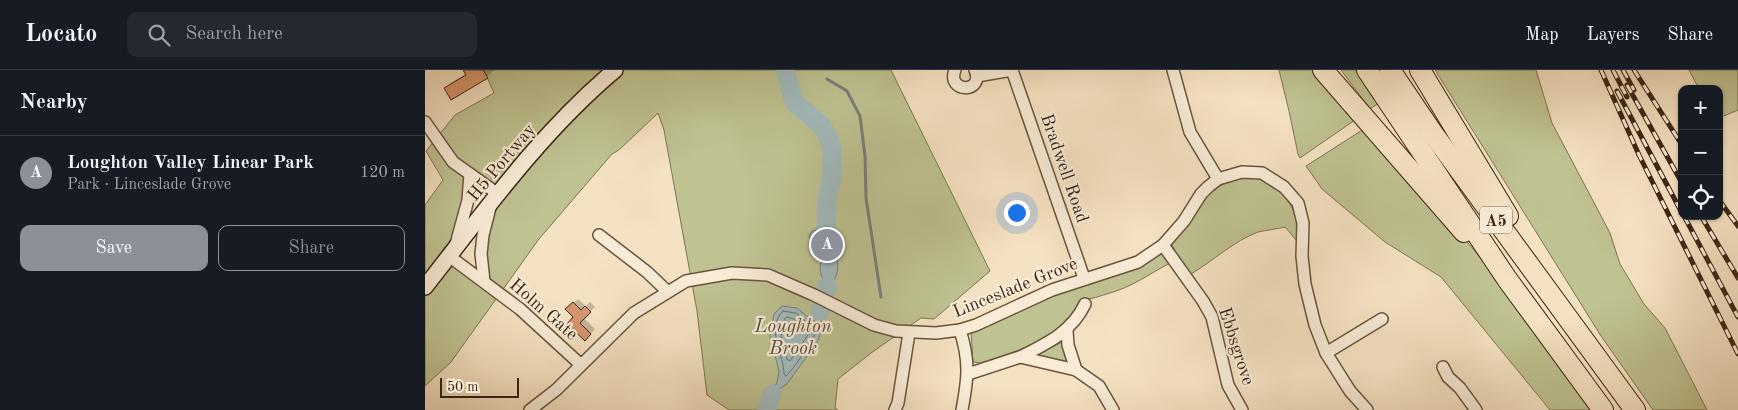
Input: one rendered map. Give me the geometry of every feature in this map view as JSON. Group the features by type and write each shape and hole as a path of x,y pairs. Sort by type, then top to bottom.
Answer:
{"highway":[{"path":"1323,70 1507,279"},
{"name":"A5","path":"1367,70 1507,279 1603,410"},
{"name":"A5","path":"1390,70 1434,135 1635,410"},
{"path":"1420,70 1485,180 1605,369"}],"street":[{"name":"H5 Portway","path":"425,287 525,161 554,128 615,70"},
{"name":"Bradwell Road","path":"955,70 954,81 964,88 972,86 977,80 976,73 1012,70 1084,278"},
{"path":"1173,70 1190,132 1218,179"},
{"path":"425,122 453,162 470,174 495,198"},
{"name":"Linceslade Grove","path":"530,410 556,390 580,364 634,313 686,281 732,273 768,275 801,288 874,325 896,332 936,333 960,330 976,325 1052,290 1084,278 1138,262 1163,245 1184,221 1201,194 1218,179 1241,172 1262,173 1284,187 1298,202 1303,223 1302,256 1305,284 1315,325 1327,353 1350,391 1367,410"},
{"path":"452,253 468,200 470,174"},
{"name":"Holm Gate","path":"484,281 481,254 483,235 495,198"},
{"path":"599,235 647,272 668,292"},
{"name":"Ebbsgrove","path":"1163,245 1203,301 1212,317 1228,385 1242,410"},
{"name":"Holm Gate","path":"452,253 520,309 580,364"},
{"path":"968,374 1020,357 1067,331 1079,316 1085,304"},
{"path":"1327,353 1382,319"},
{"path":"960,330 965,347 968,374 962,410"},
{"path":"1067,331 1068,345 1076,370"},
{"path":"895,410 898,402 909,333"},
{"path":"1020,357 1076,370 1099,386 1113,410"},
{"path":"1443,368 1448,377 1460,388 1476,410"}],"green space":[{"path":"484,70 891,70 990,271 934,319 921,318 838,379 835,408 838,410 729,410 707,395 697,311 664,130 658,113 619,150 612,154 539,239 451,362 425,386 425,205 443,180 426,151 455,115 494,93","holes":["470,175 498,194 481,254 483,280 450,256"]},
{"path":"1279,70 1314,70 1355,120 1300,158"},
{"path":"1341,70 1356,70 1379,103 1370,109"},
{"path":"1435,70 1536,70 1552,123 1610,233 1620,264 1644,304 1665,328 1707,410 1653,410 1601,336"},
{"path":"1689,70 1738,70 1738,110 1723,116 1723,85 1697,85"},
{"path":"1367,127 1437,205 1487,266 1595,410 1550,410 1441,277 1385,242 1322,189 1306,166"},
{"path":"1240,178 1260,179 1277,188 1284,195 1290,204 1297,223 1298,242 1285,227 1258,232 1232,246 1191,274 1172,245 1209,194 1221,186"},
{"path":"1164,253 1170,263 1141,280 1110,293 1080,299 1077,311 1064,328 1019,350 981,363 973,362 971,332 1077,286 1132,268"},
{"path":"1062,342 1068,365 1035,356"}],"water":[{"name":"Loughton Brook","path":"819,229 826,231 836,252 838,268 833,281 827,286 822,276 820,265 823,257 830,254 830,252 824,244 811,241 809,236 812,231"},
{"name":"Loughton Brook","path":"782,306 797,308 808,317 814,316 817,310 820,311 822,329 818,341 787,384 772,394 779,371 770,336 774,314"}],"building":[{"path":"463,70 483,70 488,78 451,100 444,88 466,75"},
{"path":"573,302 581,310 585,306 591,312 580,323 591,334 585,341 567,324 573,317 565,309"}],"waterway":[{"name":"Loughton Brook","path":"785,70 794,102 821,125 829,138 832,150 832,176 827,201 826,231"},
{"path":"827,79 847,91 860,116 865,156 866,198 881,297"},
{"name":"Loughton Brook","path":"820,311 827,286"},
{"name":"Loughton Brook","path":"766,410 772,394"}],"railway":[{"path":"1601,70 1639,155 1738,354"},
{"path":"1613,70 1627,97"},
{"path":"1623,70 1634,90"},
{"path":"1634,70 1678,139"},
{"path":"1627,85 1678,176"},
{"path":"1617,91 1678,205"},
{"path":"1723,205 1738,226"},
{"path":"1686,220 1738,317"},
{"path":"1703,220 1738,278"}],"place":[{"name":"Loughton Valley Linear Park","path":"827,245"}]}
